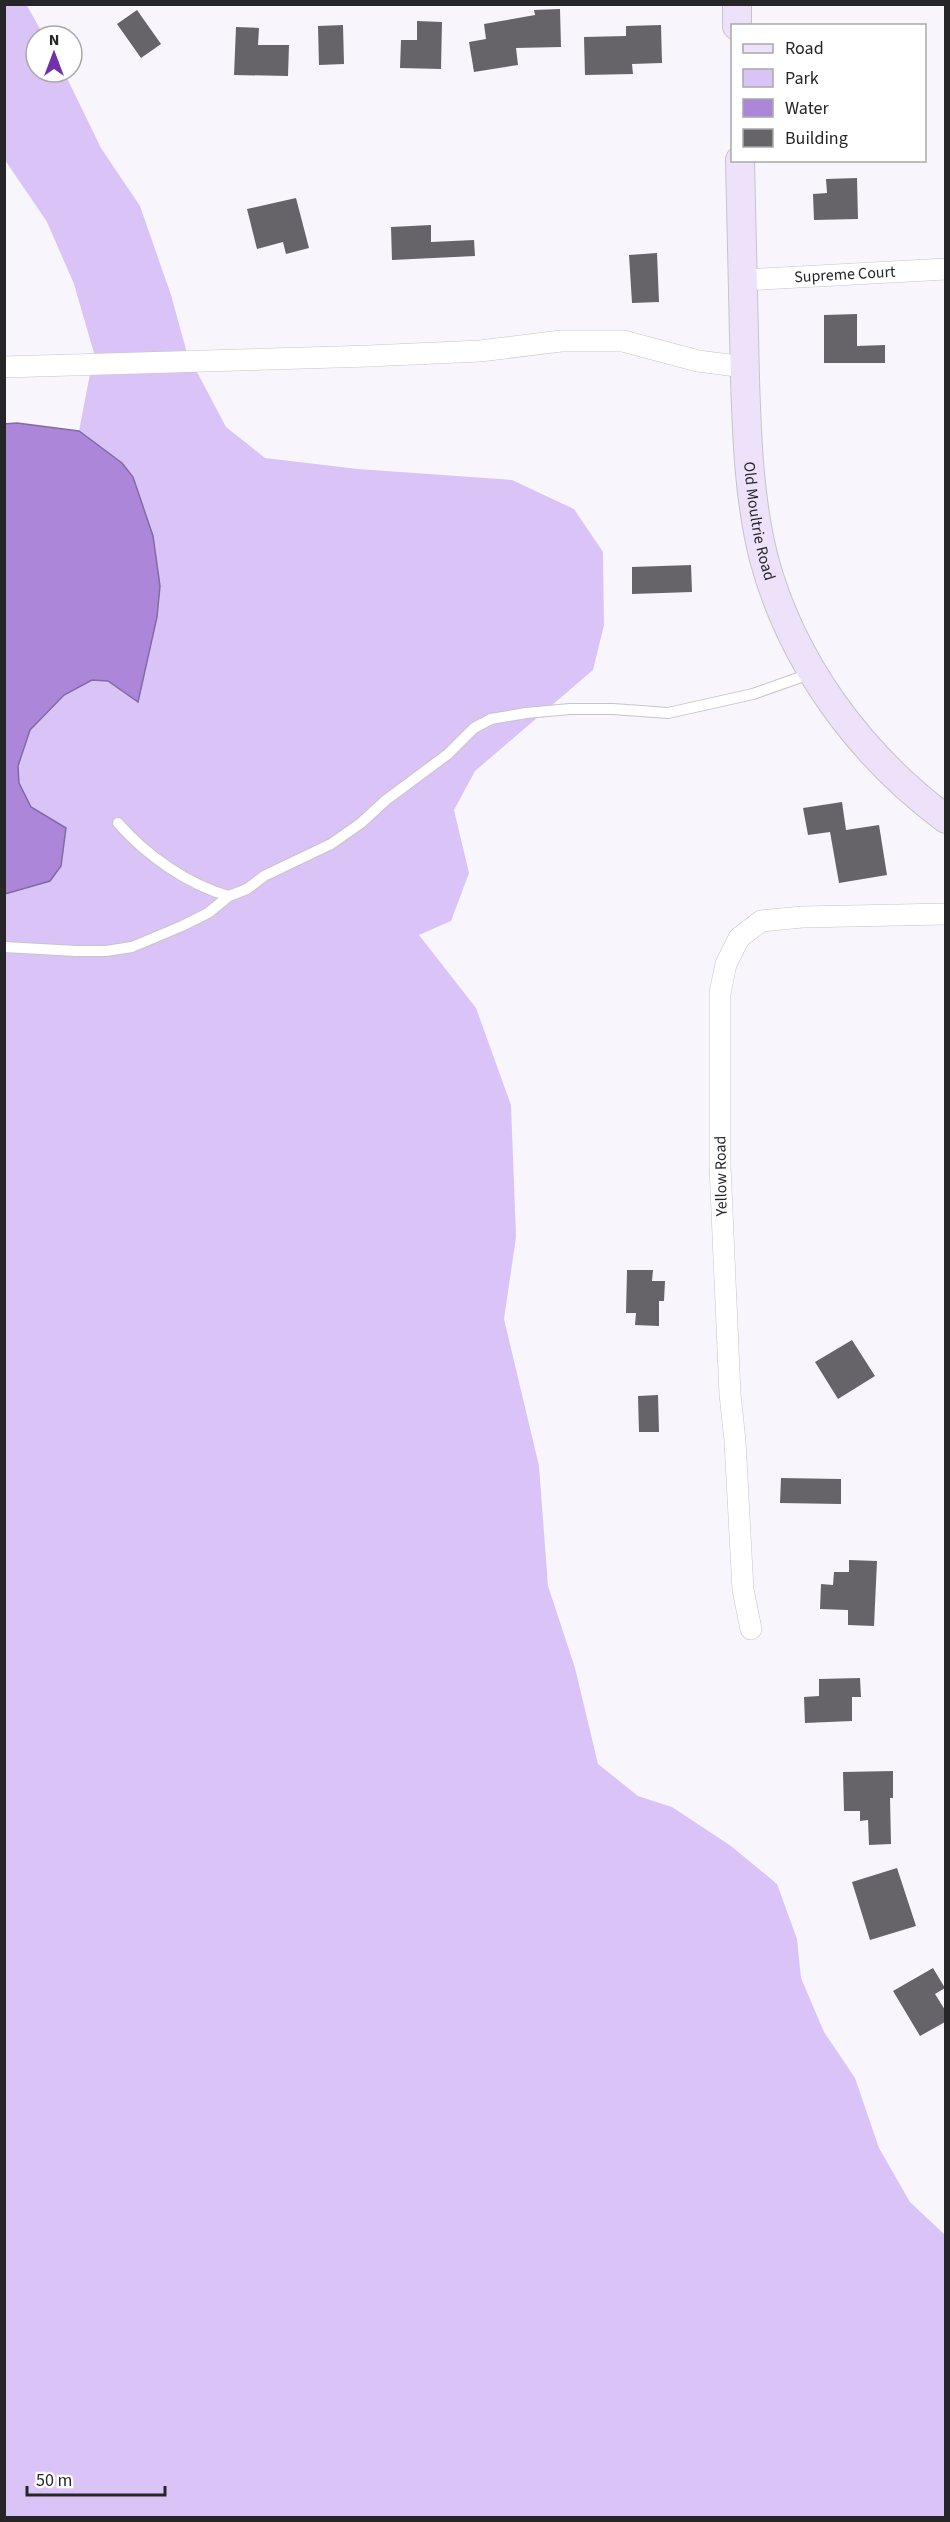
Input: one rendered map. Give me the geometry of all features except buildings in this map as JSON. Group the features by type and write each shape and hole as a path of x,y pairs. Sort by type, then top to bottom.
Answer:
{"main road":[{"path":"736,4 737,24"},
{"name":"Old Moultrie Road","path":"740,162 747,445 753,508 764,559 791,632 811,670 849,726 878,760 910,791 945,819"}],"street":[{"name":"Supreme Court","path":"743,280 945,269"},
{"path":"4,367 369,356 480,351 561,341 623,341 698,361 745,367"},
{"name":"Yellow Road","path":"751,1629 742,1590 735,1441 729,1394 720,1166 720,993 726,964 739,938 761,921 802,917 945,914"}],"lane":[{"path":"4,947 76,951 132,947 208,913 229,896 247,889 264,876 331,844 361,824 386,800 448,754 474,728 491,719 570,709 668,713 753,694 801,677 811,670"},
{"path":"118,823 150,853 186,877 214,892 229,896"}],"green space":[{"path":"26,4 37,24 24,24 24,84 70,84 101,148 140,206 171,295 187,353 226,427 265,458 358,469 512,480 574,509 603,552 604,625 593,670 475,771 454,810 469,873 451,921 419,935 476,1008 511,1105 516,1237 504,1319 539,1466 548,1586 575,1668 598,1764 638,1796 672,1807 731,1846 777,1884 797,1939 801,1978 824,2032 855,2078 879,2148 910,2202 945,2235 946,2517 5,2518 5,894 50,881 65,828 31,807 19,783 18,766 30,730 64,695 92,680 108,681 138,702 157,617 160,586 153,536 122,463 79,431 94,353 74,284 47,222 5,160 5,5"}],"water":[{"path":"17,423 79,431 122,463 133,477 153,536 160,586 157,617 138,702 108,681 92,680 64,695 30,730 18,766 19,783 31,807 66,828 61,866 50,881 5,894 4,424"}]}
